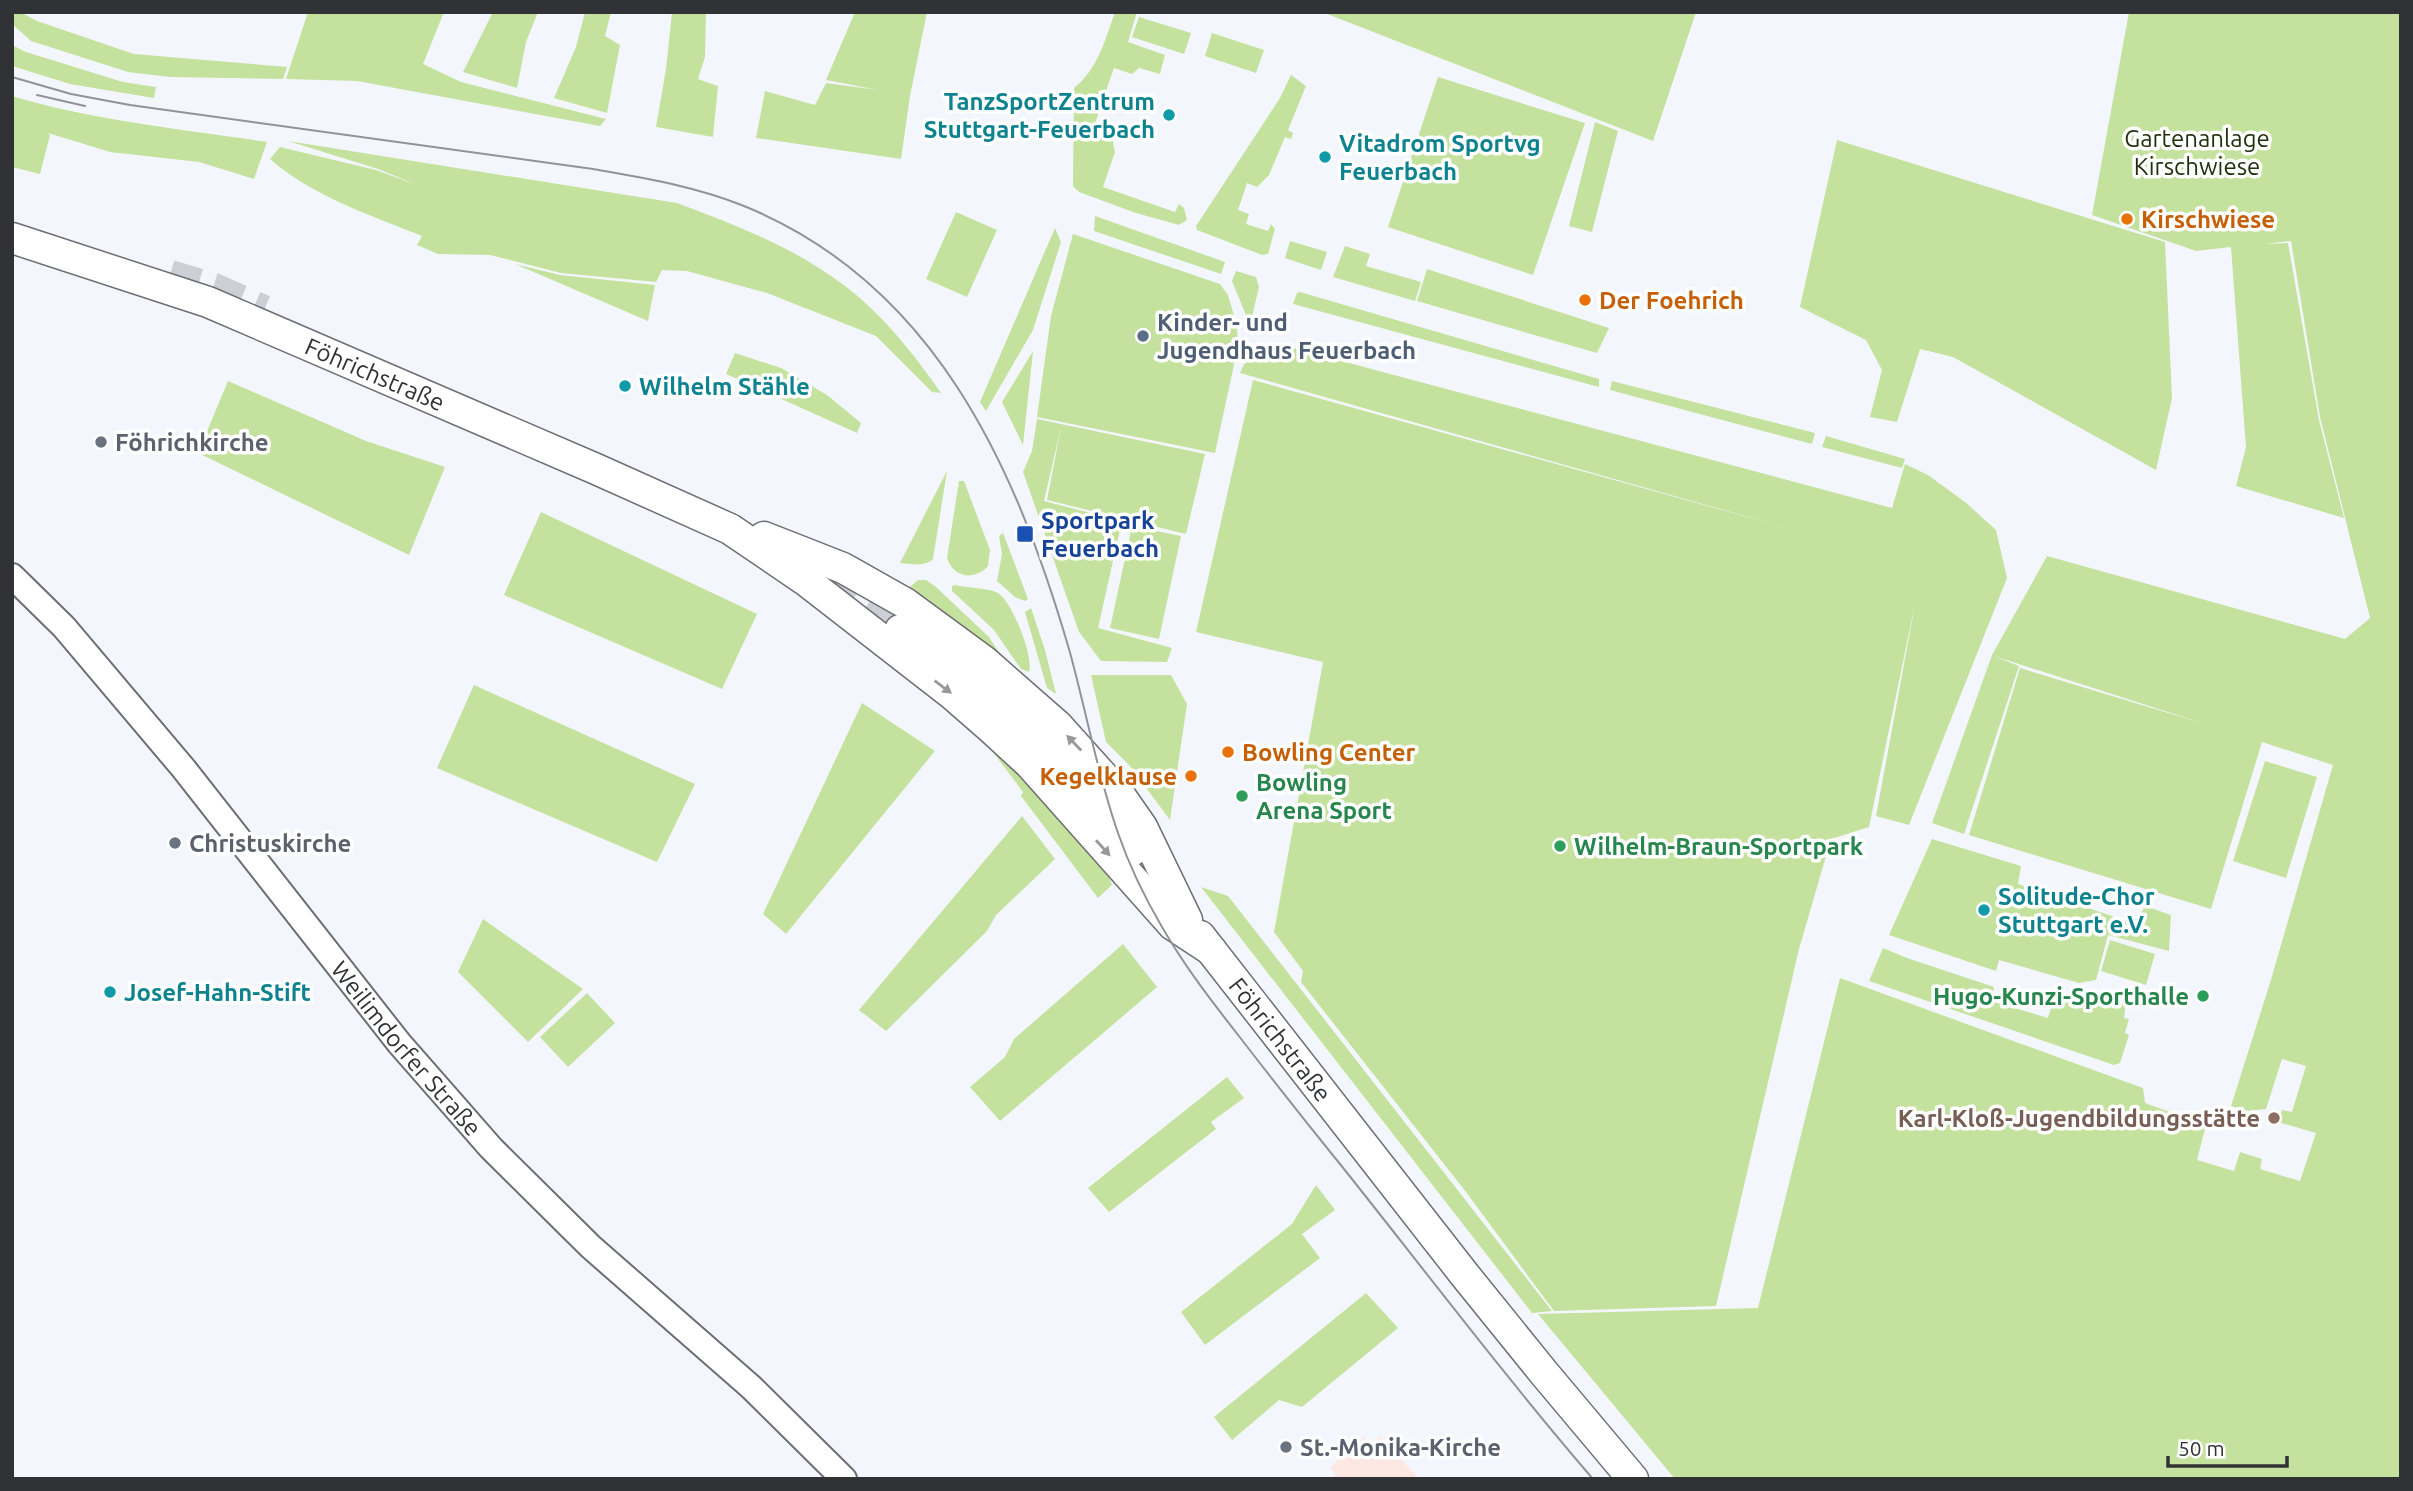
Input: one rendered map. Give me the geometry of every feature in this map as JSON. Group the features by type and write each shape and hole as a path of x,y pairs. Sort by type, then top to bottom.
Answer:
{"main road":[{"name":"Föhrichstraße","path":"12,238 208,302 596,468 730,529 753,534 836,585 890,627 945,662 1027,733 1124,841 1480,1294 1633,1479"},
{"name":"Föhrichstraße","path":"836,585 890,627"},
{"path":"890,627 953,695 1030,764 1173,925 1211,950"}],"street":[{"name":"Weilimdorfer Straße","path":"12,576 64,627 175,759 400,1043 491,1148 591,1247 751,1387 844,1479"}],"shaded area":[{"path":"1380,1436 1419,1479 1330,1479 1336,1474 1330,1468 1364,1437 1371,1444"}],"green space":[{"path":"12,12 20,12 37,21 134,54 287,67 283,79 170,77 128,72 31,41 12,24"},
{"path":"308,12 444,12 423,64 461,82 606,119 600,126 357,81 286,79"},
{"path":"493,12 538,12 526,42 517,88 463,72"},
{"path":"585,12 611,12 605,36 620,45 607,113 554,98 576,47"},
{"path":"672,12 706,12 705,57 698,79 718,86 713,137 656,127"},
{"path":"855,12 927,12 910,96 901,159 756,138 765,91 815,105 826,83 878,90 826,80"},
{"path":"1115,12 1137,12 1128,42 1165,55 1160,74 1139,68 1132,74 1114,68 1094,126 1111,132 1115,152 1103,187 1175,212 1179,204 1184,208 1187,220 1179,225 1136,213 1079,192 1073,186 1074,88 1095,63"},
{"path":"1322,12 1696,12 1653,141"},
{"name":"Gartenanlage Kirschwiese","path":"2129,12 2401,12 2401,1479 1675,1479 1538,1314 1758,1308 1840,978 2143,1088 2145,1103 2206,1125 2197,1160 2234,1171 2240,1152 2262,1159 2260,1169 2300,1181 2316,1133 2278,1122 2282,1110 2292,1112 2306,1066 2282,1059 2266,1109 2247,1111 2231,1106 2270,983 2333,765 2262,742 2211,909 1969,835 2020,668 2205,724 1994,656 2019,666 1964,834 1932,823 1992,655 2047,556 2345,639 2370,618 2320,417 2291,241 2265,244 2288,243 2319,420 2344,518 2236,486 2246,447 2231,247 2196,251 2092,215"},
{"path":"1139,17 1191,33 1184,54 1132,37"},
{"path":"1212,33 1264,50 1256,73 1205,56"},
{"path":"12,45 26,52 123,82 156,87 154,98 70,84 12,66"},
{"path":"1291,75 1306,86 1288,130 1293,133 1291,139 1285,137 1269,175 1257,187 1247,183 1238,210 1249,214 1246,224 1268,231 1271,224 1275,229 1268,254 1262,255 1197,230 1196,226 1280,98"},
{"path":"1438,77 1585,123 1533,275 1388,227"},
{"path":"12,96 107,118 267,142 254,179 199,162 110,152 48,133 50,135 40,174 12,167"},
{"path":"1595,122 1618,131 1592,232 1569,226"},
{"path":"1837,140 2165,242 2172,398 2156,470 1953,357 1920,349 1897,422 1870,417 1882,370 1866,340 1800,307"},
{"path":"288,141 677,203 701,212 774,243 841,283 893,331 941,393 932,392 876,336 767,293 687,271 662,270 656,282 561,273 490,255 438,254 417,245 422,236 323,194 304,184 270,159 280,147 376,170 417,185 378,169"},
{"path":"956,212 997,230 967,297 926,279"},
{"path":"1095,216 1225,262 1221,274 1094,231"},
{"path":"1055,228 1061,242 1033,330 986,411 980,402"},
{"name":"Kinder- und Jugendhaus Feuerbach","path":"1073,234 1220,284 1228,295 1237,326 1238,346 1215,453 1037,417 1051,316"},
{"path":"1290,241 1327,252 1321,270 1285,258"},
{"path":"1345,246 1370,254 1366,266 1421,282 1415,301 1333,277"},
{"path":"515,264 560,275 655,285 648,321"},
{"path":"1427,269 1609,328 1597,353 1417,301"},
{"path":"1236,271 1256,277 1259,287 1250,325 1232,281"},
{"path":"1300,292 1599,379 1599,387 1293,304"},
{"name":"Wilhelm-Braun-Sportpark","path":"1278,344 1892,508 1905,464 1928,475 1965,502 1996,530 2007,578 1909,825 1876,816 1916,599 1869,827 1831,839 1799,949 1716,1306 1554,1311 1466,1192 1301,982 1303,971 1274,932 1323,662 1196,632 1253,380 1798,531 1240,373 1244,364 1252,360 1268,363"},
{"path":"1033,351 1023,445 1002,402"},
{"path":"735,353 781,368 827,395 861,423 857,433 726,374"},
{"path":"228,381 366,441 445,467 409,555 198,453"},
{"path":"1612,381 1815,433 1812,444 1610,390"},
{"path":"1037,419 1205,454 1186,534 1047,500 1061,427 1044,501 1122,521 1098,628 1172,648 1167,662 1101,661 1079,632 1023,472 1032,451"},
{"path":"1826,436 1905,459 1902,468 1822,447"},
{"path":"947,471 933,559 922,564 900,563"},
{"path":"959,481 964,481 990,550 988,566 971,575 954,570 947,558"},
{"path":"541,512 757,614 722,689 504,595"},
{"path":"1132,526 1181,536 1159,639 1110,628"},
{"path":"1003,533 1028,599 1025,601 1015,597 997,581 1002,554 999,536"},
{"path":"918,580 926,580 936,587 989,637 1004,660 905,591"},
{"path":"952,586 994,591 1004,598 1025,643 1029,672 1021,669 994,630 952,591"},
{"path":"1031,608 1056,694 1047,688 1025,612"},
{"path":"1091,675 1171,675 1187,704 1170,820 1129,765 1106,742"},
{"path":"474,685 695,784 657,862 437,768"},
{"path":"862,703 935,751 786,934 763,914"},
{"path":"974,727 1104,862 1112,885 1098,898 1021,796 1023,792"},
{"path":"2265,761 2317,777 2286,878 2233,861"},
{"path":"1022,816 1055,859 996,915 987,931 886,1031 859,1010"},
{"path":"1932,839 2021,866 2018,884 2135,924 2145,906 2171,915 2169,951 2108,935 2096,980 2079,983 1999,960 1996,971 1889,935"},
{"path":"1201,887 1228,896 1552,1311 1532,1313"},
{"path":"483,919 583,989 528,1042 458,972"},
{"path":"2110,940 2155,954 2146,985 2101,971"},
{"path":"1123,944 1157,987 1000,1121 970,1087 1005,1057 1014,1039"},
{"path":"1883,948 1994,987 1991,1001 2048,1018 2054,998 2081,992 2097,992 2122,1002 2125,1007 2124,1018 2129,1019 2125,1033 2129,1035 2120,1063 2114,1065 1869,981"},
{"path":"587,993 615,1023 568,1067 540,1037"},
{"path":"1227,1077 1244,1098 1211,1122 1216,1129 1109,1212 1088,1188"},
{"path":"1316,1185 1335,1210 1302,1234 1320,1258 1205,1345 1181,1312 1292,1224"},
{"path":"1366,1293 1398,1328 1302,1407 1279,1400 1232,1440 1214,1417"}],"tunnel":[{"path":"170,275 214,288 264,310"},
{"path":"828,583 900,630"}],"tram line":[{"path":"12,77 71,94 130,105 593,169 688,188 744,206 810,240 867,282 916,331 957,387 992,448 1022,513 1069,649 1118,833 1138,881 1171,942 1210,999 1498,1364 1593,1479"},
{"path":"37,95 85,106"}],"place":[{"name":"TanzSportZentrum Stuttgart-Feuerbach","path":"1169,115"},
{"name":"Vitadrom Sportvg Feuerbach","path":"1325,157"},
{"name":"Kirschwiese","path":"2127,219"},
{"name":"Der Foehrich","path":"1585,300"},
{"name":"Kinder- und Jugendhaus Feuerbach","path":"1143,336"},
{"name":"Wilhelm Stähle","path":"625,386"},
{"name":"Föhrichkirche","path":"101,442"},
{"name":"Sportpark Feuerbach","path":"1025,534"},
{"name":"Bowling Center","path":"1228,752"},
{"name":"Kegelklause","path":"1191,776"},
{"name":"Bowling Arena Sport","path":"1242,796"},
{"name":"Christuskirche","path":"175,843"},
{"name":"Wilhelm-Braun-Sportpark","path":"1560,846"},
{"name":"Solitude-Chor Stuttgart e.V.","path":"1984,910"},
{"name":"Josef-Hahn-Stift","path":"110,992"},
{"name":"Hugo-Kunzi-Sporthalle","path":"2203,996"},
{"name":"Karl-Kloß-Jugendbildungsstätte","path":"2274,1118"},
{"name":"St.-Monika-Kirche","path":"1286,1447"}]}
